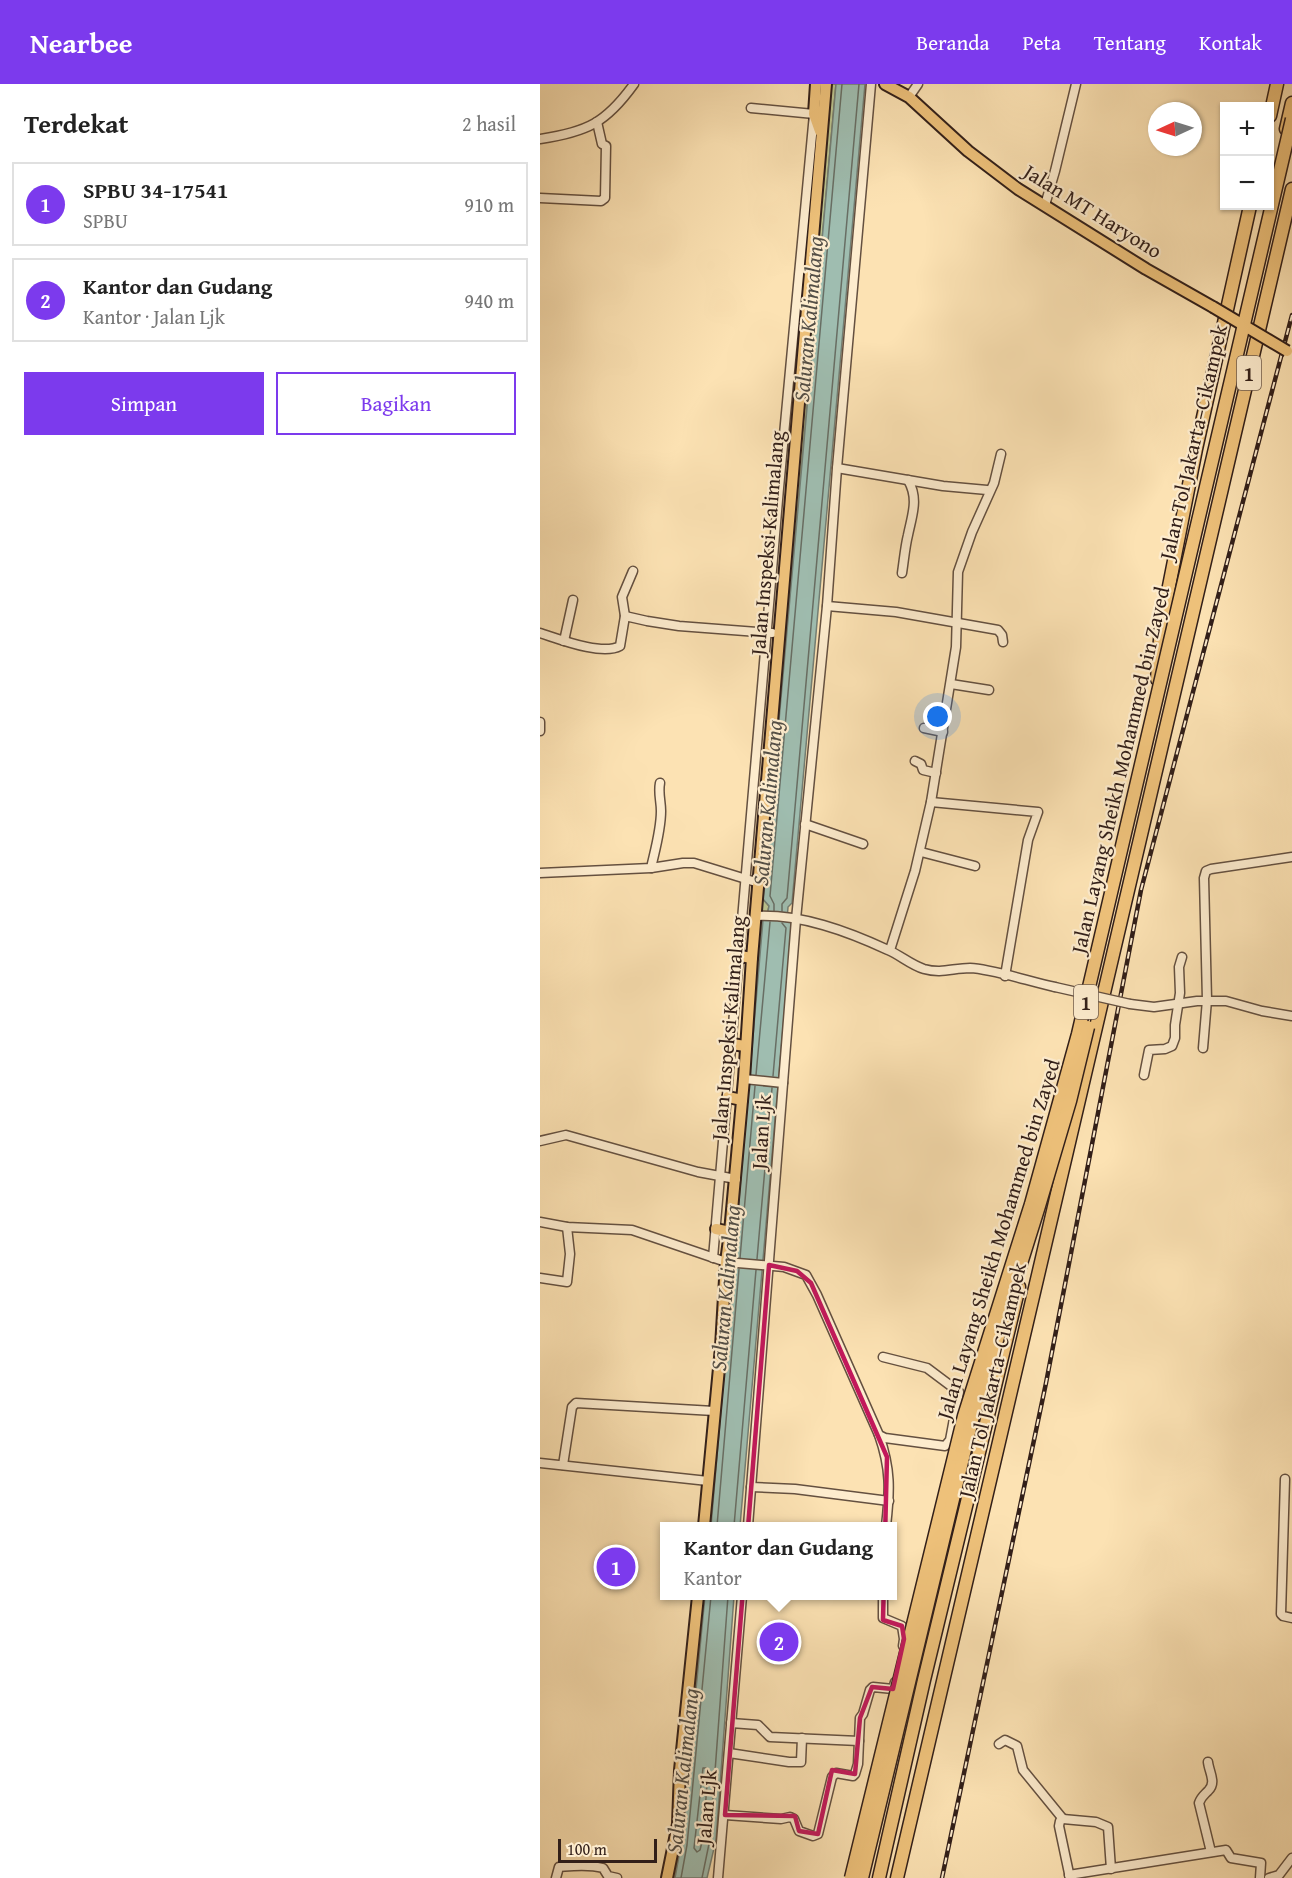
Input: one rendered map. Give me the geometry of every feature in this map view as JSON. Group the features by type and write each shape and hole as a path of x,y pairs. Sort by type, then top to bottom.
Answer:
{"highway":[{"path":"1272,102 1276,84"},
{"path":"1274,177 1292,103"},
{"name":"Jalan Layang Sheikh Mohammed bin Zayed","path":"851,1878 964,1416 1031,1204 1078,1034 1292,119"},
{"name":"Jalan Layang Sheikh Mohammed bin Zayed","path":"862,1878 972,1420 1073,1091 1292,149"},
{"name":"Jalan Tol Jakarta–Cikampek","path":"897,1878 1012,1376 1292,189"},
{"path":"1155,701 1161,627 1196,449 1249,210"},
{"name":"Jalan Tol Jakarta–Cikampek","path":"879,1878 924,1680 1075,1058 1267,210"}],"main road":[{"name":"Jalan Inspeksi Kalimalang","path":"816,84 814,114 822,137"},
{"name":"Jalan Inspeksi Kalimalang","path":"704,1522 742,1100 746,1079 745,1046 752,958 761,916 759,883 773,633 822,137 825,84"},
{"name":"Jalan MT Haryono","path":"885,84 909,97 969,151 1018,189 1146,269 1289,353"},
{"path":"740,956 752,958"},
{"path":"732,1044 745,1046"},
{"path":"728,1097 742,1100"},
{"path":"716,1229 730,1232"},
{"path":"667,1878 678,1824 680,1770 698,1600"}],"street":[{"path":"540,139 573,133 597,122 621,103 634,84"},
{"name":"Jalan Ljk","path":"748,1522 793,918 827,606 871,84"},
{"path":"909,97 918,84"},
{"path":"1045,205 1076,84"},
{"path":"751,108 814,114"},
{"name":"Jalan Inspeksi Kalimalang","path":"713,1258 746,879 773,633 814,114"},
{"path":"540,198 601,201 605,198 607,150 602,144 597,122"},
{"path":"890,950 921,852 931,802 956,646 958,572 968,542 994,483 1001,454"},
{"path":"837,468 989,492"},
{"path":"902,573 907,537 915,507 914,490 908,480"},
{"path":"540,633 601,649 616,649 620,646 625,615 622,597 633,571"},
{"path":"564,641 573,600"},
{"path":"827,606 896,612 998,630 1003,642"},
{"path":"625,615 679,626 773,633"},
{"path":"951,684 989,690"},
{"path":"540,722 540,731"},
{"path":"924,729 943,732"},
{"path":"915,761 921,764 922,770 936,773"},
{"path":"651,868 660,823 658,795 660,783"},
{"path":"931,802 1038,812 1028,840 1005,976"},
{"path":"805,824 863,844"},
{"path":"921,852 975,866"},
{"path":"1203,1047 1207,1000 1203,878 1206,871 1292,857"},
{"path":"540,873 651,868 694,863 759,883"},
{"path":"761,916 793,918 841,931 890,950 927,970 951,972 970,968 1143,1007 1207,1000 1226,1001 1292,1016"},
{"path":"1144,1075 1149,1050 1172,1046 1175,1038 1180,993 1179,968 1182,957"},
{"path":"746,1079 781,1082"},
{"path":"540,1141 557,1136 573,1137 698,1172 735,1179"},
{"path":"540,1222 567,1227 632,1230 729,1263 766,1265 806,1275 887,1457 889,1473 886,1522"},
{"path":"540,1278 567,1282 570,1254 567,1227"},
{"path":"879,1436 945,1446 950,1440 959,1392 927,1368 883,1357"},
{"path":"563,1465 572,1407 576,1403 714,1411"},
{"path":"540,1463 708,1481"},
{"path":"1285,1479 1281,1614 1292,1618"},
{"path":"751,1487 795,1489 888,1501"},
{"name":"Jalan Ljk","path":"718,1878 742,1600"},
{"path":"724,1815 781,1819 790,1817 794,1819 799,1832 813,1836 818,1834 832,1777 836,1773 853,1776 855,1774 858,1764 860,1718 870,1690 873,1687 893,1689 904,1639 902,1626 883,1618 883,1600"},
{"path":"731,1724 758,1725 770,1737 859,1741"},
{"path":"729,1753 801,1762 802,1738"},
{"path":"999,1744 1005,1740 1017,1746 1023,1770 1063,1819 1096,1822 1108,1827 1111,1869"},
{"path":"1208,1762 1213,1784 1199,1803 1211,1852"},
{"path":"1063,1819 1059,1826 1069,1877 1226,1850 1231,1858 1262,1863 1260,1878"},
{"path":"1269,1878 1279,1875 1292,1858"},
{"path":"556,1878 558,1867 571,1868 584,1864 603,1868 607,1877 617,1878"}],"highlighted area":[{"path":"769,1265 797,1271 811,1283 887,1457 883,1620 902,1626 904,1639 893,1689 872,1687 860,1718 855,1774 832,1770 818,1834 799,1831 795,1816 725,1815"}],"green space":[{"path":"825,84 836,84 763,899 769,906 767,916 763,920 711,1522 704,1522"},
{"path":"698,1600 705,1600 681,1845 675,1878 667,1878"}],"water":[{"path":"836,84 865,84 792,903 788,907 787,920 792,924 740,1522 711,1522 763,920 767,916 769,906 763,899"},
{"path":"705,1600 734,1600 716,1840 707,1878 675,1878 681,1845"}],"railway":[{"path":"942,1878 1046,1383 1141,890 1292,315"}],"place":[{"name":"SPBU 34-17541","path":"616,1567"},
{"name":"Kantor dan Gudang","path":"779,1642"}],"water label":[{"name":"Saluran Kalimalang","path":"808,319"},
{"name":"Saluran Kalimalang","path":"767,803"},
{"name":"Saluran Kalimalang","path":"725,1288"},
{"name":"Saluran Kalimalang","path":"682,1771"}]}
